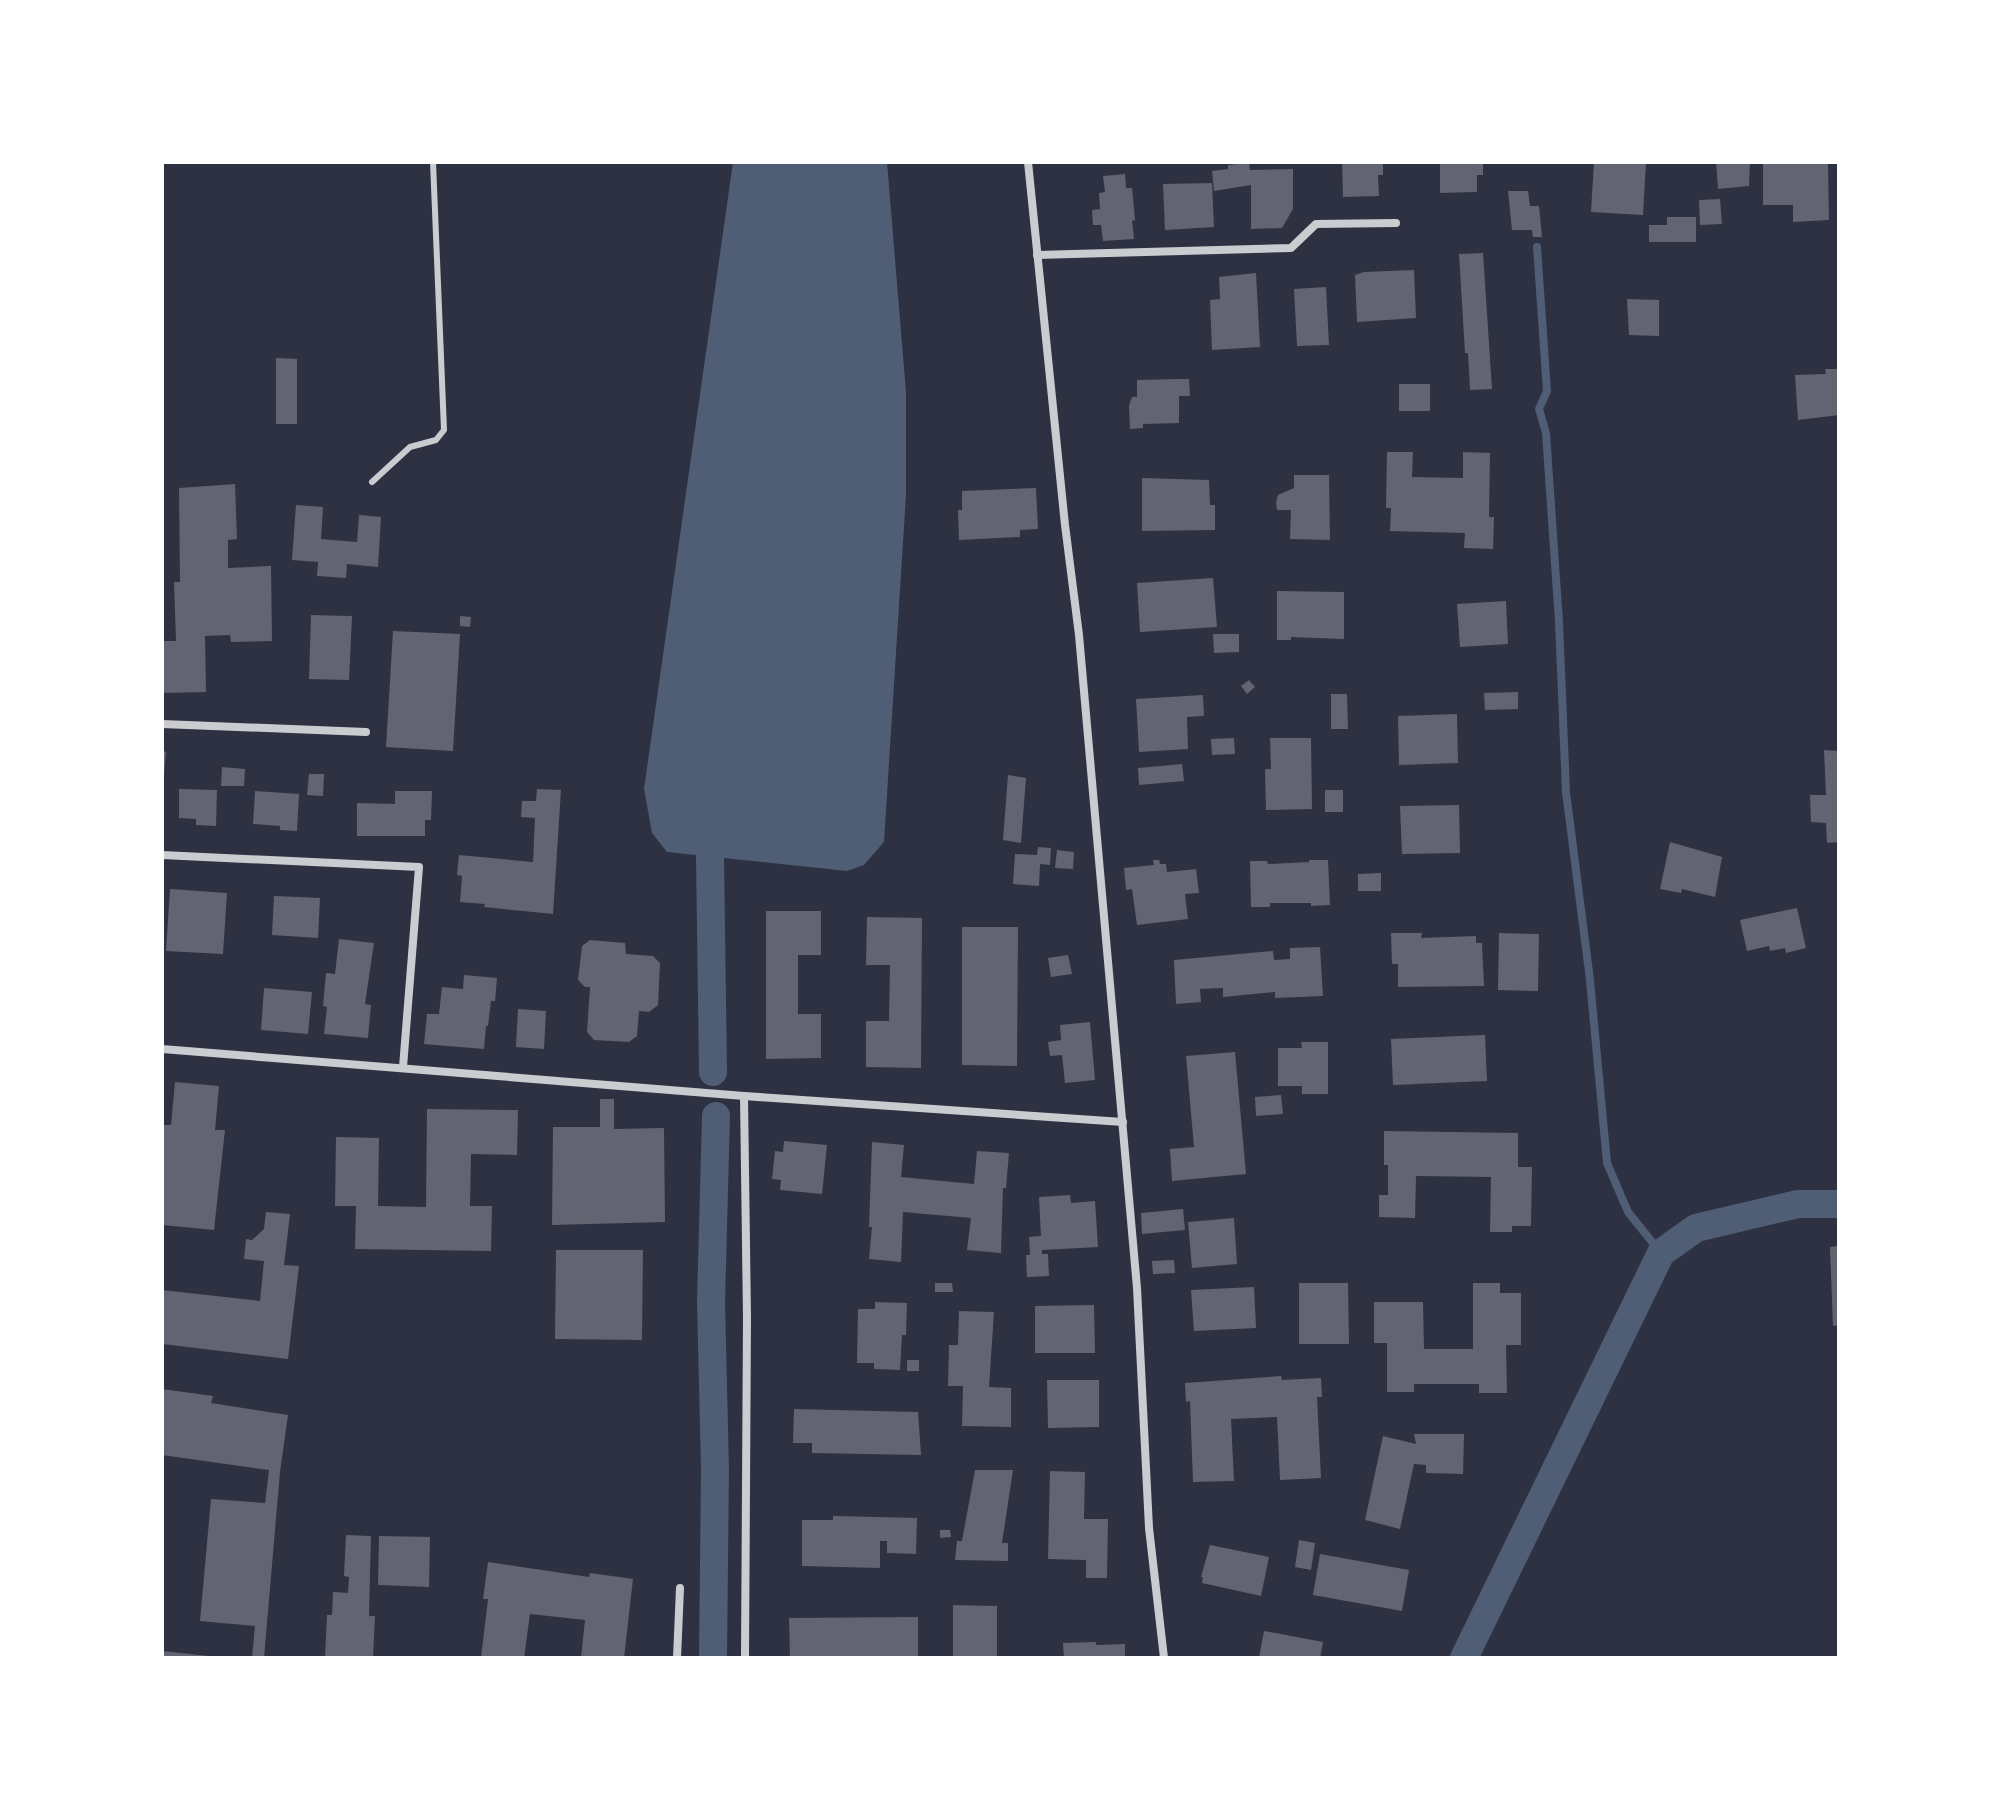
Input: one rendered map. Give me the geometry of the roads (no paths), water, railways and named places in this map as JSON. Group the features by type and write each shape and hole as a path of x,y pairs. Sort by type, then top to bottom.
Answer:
{"street":[{"path":"1028,162 1079,635 1140,1333 1149,1528 1164,1658"},
{"path":"1037,255 1291,248 1316,224 1396,223"},
{"path":"162,724 366,732"},
{"path":"162,855 419,867 403,1067"},
{"path":"162,1049 744,1096 1123,1122"},
{"path":"744,1096 747,1318 745,1658"},
{"path":"677,1658 680,1588"}],"lane":[{"path":"372,482 410,447 436,440 444,430 433,162"}],"water":[{"path":"733,162 887,162 906,392 906,495 884,842 864,865 847,871 667,852 652,833 644,789"}],"waterway":[{"path":"1537,247 1547,391 1539,409 1546,433 1559,622 1566,792 1590,980 1607,1163 1628,1212 1661,1253"},
{"path":"710,856 713,1072"},
{"path":"713,1658 715,1469 711,1302 716,1116"},
{"path":"1464,1658 1661,1253 1696,1228 1798,1204 1839,1204"}]}
